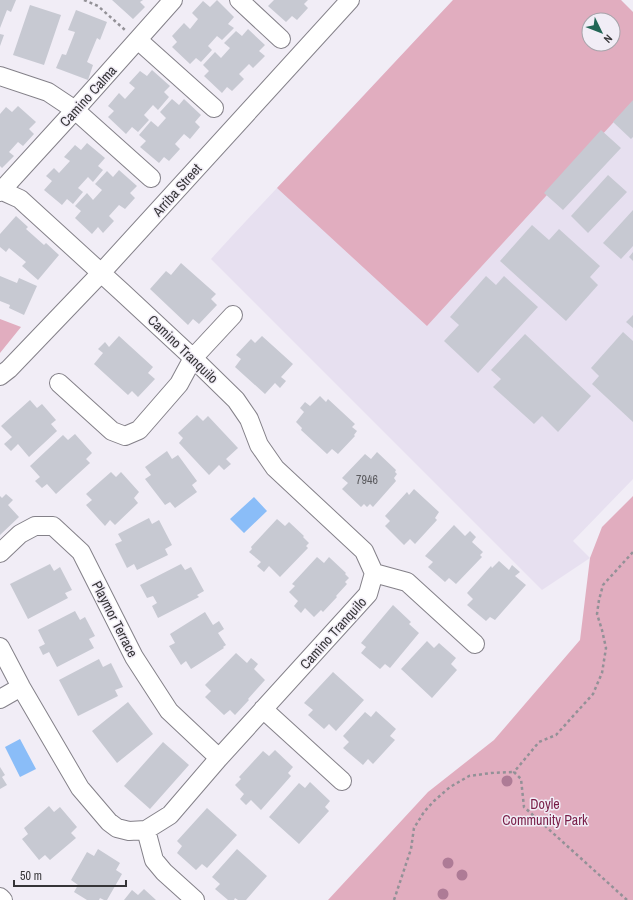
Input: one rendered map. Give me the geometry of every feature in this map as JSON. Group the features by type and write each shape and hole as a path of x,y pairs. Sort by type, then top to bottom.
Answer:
{"street":[{"name":"Camino Calma","path":"0,191 75,110 173,0"},
{"path":"239,0 280,38"},
{"name":"Arriba Street","path":"0,376 9,369 101,273 350,0"},
{"path":"138,40 214,108"},
{"path":"0,76 48,92 75,110 151,178"},
{"name":"Camino Tranquilo","path":"0,191 20,199 193,358 236,400 249,419 260,444 275,468 364,551 374,573 368,594 219,758 170,815 146,830"},
{"path":"60,383 112,431 125,436 139,430 144,425 179,384 193,358 233,315"},
{"name":"Playmor Terrace","path":"0,553 20,534 35,526 53,526 59,531 81,552 134,656 169,711 219,758"},
{"path":"374,573 407,582 475,644"},
{"path":"0,646 80,788 109,822 118,828 129,831 146,830 154,860 164,872 195,900"},
{"path":"0,699 22,687"},
{"path":"263,709 342,781"},
{"path":"0,897 3,900"}],"path":[{"path":"84,0 98,6 138,40"},
{"path":"514,772 539,742 556,735 593,694 602,673 606,648 597,614 603,585 633,552"},
{"path":"394,900 411,849 414,828 424,812 434,801 450,787 469,776 514,772 521,779 524,807 627,900"}],"shaded area":[{"path":"453,0 621,0 633,12 633,479 573,541 590,558 542,590 211,259"}],"green space":[{"path":"453,0 621,0 633,12 633,101 427,326 277,188"},
{"path":"0,319 21,327 0,353"},
{"name":"Doyle Community Park","path":"633,496 633,900 328,900 428,792 494,740 580,640 590,558 602,527"}],"water":[{"path":"254,497 267,511 244,533 230,519"},
{"path":"20,739 36,769 20,777 5,747"}],"building":[{"path":"0,0 16,0 11,12 7,10 0,28"},
{"path":"112,0 143,0 140,2 145,7 133,19"},
{"path":"217,0 234,17 228,24 234,28 222,40 217,36 208,46 212,50 201,62 196,58 190,64 172,47 177,42 172,36 184,23 190,29 198,19 192,13 203,1 210,7"},
{"path":"274,0 308,0 304,4 308,8 297,20 292,16 286,22 268,6"},
{"path":"30,5 61,15 44,65 13,55"},
{"path":"76,10 107,22 100,40 97,38 87,62 93,65 88,80 56,68 62,54 66,55 75,32 68,30"},
{"path":"248,29 265,45 259,51 265,56 253,68 249,64 239,74 244,79 232,91 227,87 222,93 204,76 209,71 203,65 215,52 221,58 230,48 224,43 236,31 242,36"},
{"path":"0,34 4,35 0,46"},
{"path":"152,70 170,86 164,92 169,97 158,110 153,105 144,115 149,120 138,132 132,127 126,134 108,117 114,111 108,106 119,93 125,99 135,88 129,83 140,71 147,76"},
{"path":"172,99 179,105 184,99 201,115 195,122 200,127 190,139 184,134 175,144 180,149 169,161 164,157 159,163 140,147 146,141 139,135 151,121 158,127 166,118 160,112"},
{"path":"633,100 633,137 631,139 613,122"},
{"path":"18,106 36,122 29,129 34,134 23,146 18,142 9,152 14,156 2,168 0,166 0,114 6,107 12,112"},
{"path":"601,130 621,148 563,210 544,193"},
{"path":"87,143 105,158 98,166 103,170 93,182 88,177 78,188 83,192 73,204 67,199 62,205 44,190 52,181 46,176 54,168 59,173 70,161 64,157 75,145 81,150"},
{"path":"119,170 137,186 130,193 135,198 125,209 119,205 109,216 114,221 103,233 98,227 92,234 75,218 81,211 75,206 87,193 93,200 102,190 95,184 107,171 113,177"},
{"path":"608,175 627,192 588,233 571,216"},
{"path":"633,210 633,246 621,259 603,243"},
{"path":"16,216 28,227 26,229 44,245 46,243 59,255 38,280 22,266 26,262 9,248 6,252 0,247 0,234"},
{"path":"532,225 549,240 559,229 600,266 590,277 598,285 566,321 500,261"},
{"path":"633,252 633,261 629,257"},
{"path":"181,263 216,294 211,299 217,305 199,324 193,319 188,325 150,289 166,271 171,275"},
{"path":"0,276 17,283 19,278 37,286 24,315 9,308 10,305 0,301"},
{"path":"486,276 496,285 504,276 538,307 478,373 444,341 459,325 450,317"},
{"path":"633,315 633,328 626,322"},
{"path":"623,332 633,341 633,422 592,384 599,376 591,368"},
{"path":"525,334 591,396 558,432 542,416 534,424 493,387 501,379 491,370"},
{"path":"119,336 153,367 148,373 155,379 138,397 132,391 128,395 94,364 103,353 98,349 105,342 109,347"},
{"path":"262,336 293,364 281,377 286,381 280,388 275,383 265,394 235,367 241,359 236,355 251,339 255,343"},
{"path":"320,396 326,402 328,399 355,424 352,427 357,431 354,435 355,436 338,454 332,449 327,454 301,430 302,428 296,422 304,412 300,408 305,402 310,406"},
{"path":"30,400 37,408 42,404 56,420 51,424 57,431 29,457 18,444 11,451 4,444 12,437 1,426"},
{"path":"197,415 203,421 208,416 238,448 226,459 231,464 224,470 219,465 209,475 179,443 183,438 178,433"},
{"path":"75,434 92,453 86,459 90,463 56,494 47,484 42,488 35,481 40,477 30,466 63,435 68,440"},
{"path":"167,451 172,459 178,455 197,481 192,485 197,492 175,508 170,502 165,505 145,479 151,475 145,467"},
{"path":"377,452 396,470 395,472 397,474 394,478 396,481 373,507 370,504 367,507 364,504 361,507 342,489 348,483 342,478 365,454 371,459"},
{"path":"111,472 116,477 121,472 139,492 134,498 138,503 115,525 110,520 105,526 86,505 92,500 86,494"},
{"path":"414,489 439,512 435,518 437,520 415,544 410,539 404,545 385,526 390,521 385,516 407,492 409,495"},
{"path":"6,494 13,500 8,505 19,517 0,535 0,496 2,498"},
{"path":"149,518 152,524 159,520 172,545 165,549 168,555 137,570 134,564 127,568 115,544 122,541 118,534"},
{"path":"277,519 285,526 289,522 304,536 303,537 309,543 306,546 308,548 280,577 269,566 264,572 257,566 261,562 249,552 252,549 251,547"},
{"path":"454,525 465,536 470,531 476,537 472,542 483,552 480,555 482,557 456,584 449,578 445,582 428,567 433,562 425,556"},
{"path":"317,557 324,563 329,557 346,573 345,574 349,578 345,582 347,584 336,596 337,597 323,612 321,610 314,617 305,608 301,613 294,606 298,601 289,592 295,586 292,584"},
{"path":"499,561 509,570 512,565 520,572 515,576 526,585 495,620 490,617 486,621 467,605 473,599 467,593 491,566 492,568"},
{"path":"50,564 54,571 60,567 72,590 65,593 68,598 28,619 10,584"},
{"path":"181,564 185,570 191,567 204,591 197,595 199,597 158,618 152,606 157,603 153,596 147,598 140,585"},
{"path":"393,605 411,622 409,624 419,633 390,668 385,664 380,669 361,653 366,647 361,643"},
{"path":"75,611 80,620 85,617 95,636 89,639 94,648 57,667 49,652 43,655 39,647 45,644 38,630"},
{"path":"205,612 213,625 219,621 224,629 218,633 226,645 223,647 224,648 191,669 186,661 181,665 169,646 175,643 170,634"},
{"path":"427,641 434,648 439,643 456,658 451,664 457,670 432,698 401,669"},
{"path":"236,653 247,663 251,658 258,664 254,669 265,680 235,715 230,710 224,715 205,697 211,691 205,685"},
{"path":"99,659 103,667 111,663 123,687 115,690 118,696 78,716 59,680"},
{"path":"333,672 364,700 336,731 329,724 324,729 308,715 313,710 304,703"},
{"path":"128,702 153,734 117,763 92,731"},
{"path":"376,711 396,729 390,736 395,740 373,764 368,759 363,765 343,748 349,742 343,736 365,712 371,717"},
{"path":"163,742 189,765 150,809 124,786"},
{"path":"275,750 293,767 288,773 291,776 261,810 251,800 246,805 240,799 244,794 235,785 241,779 239,777 263,751 269,756"},
{"path":"0,767 5,775 2,777 7,785 0,789"},
{"path":"310,782 330,801 325,807 329,811 299,844 269,817 299,783 305,788"},
{"path":"49,806 54,812 60,807 77,827 71,833 76,838 50,860 45,855 39,860 22,839 28,834 24,828"},
{"path":"207,808 237,835 207,868 202,864 196,870 177,853 182,846 177,841"},
{"path":"98,849 120,863 116,870 122,874 107,900 100,898 99,900 87,900 74,892 78,885 71,880 87,852 94,856"},
{"path":"237,849 267,876 246,900 238,900 235,898 234,900 228,900 215,889 220,884 212,877"},
{"path":"144,889 156,900 124,900 132,890 138,895"}]}
